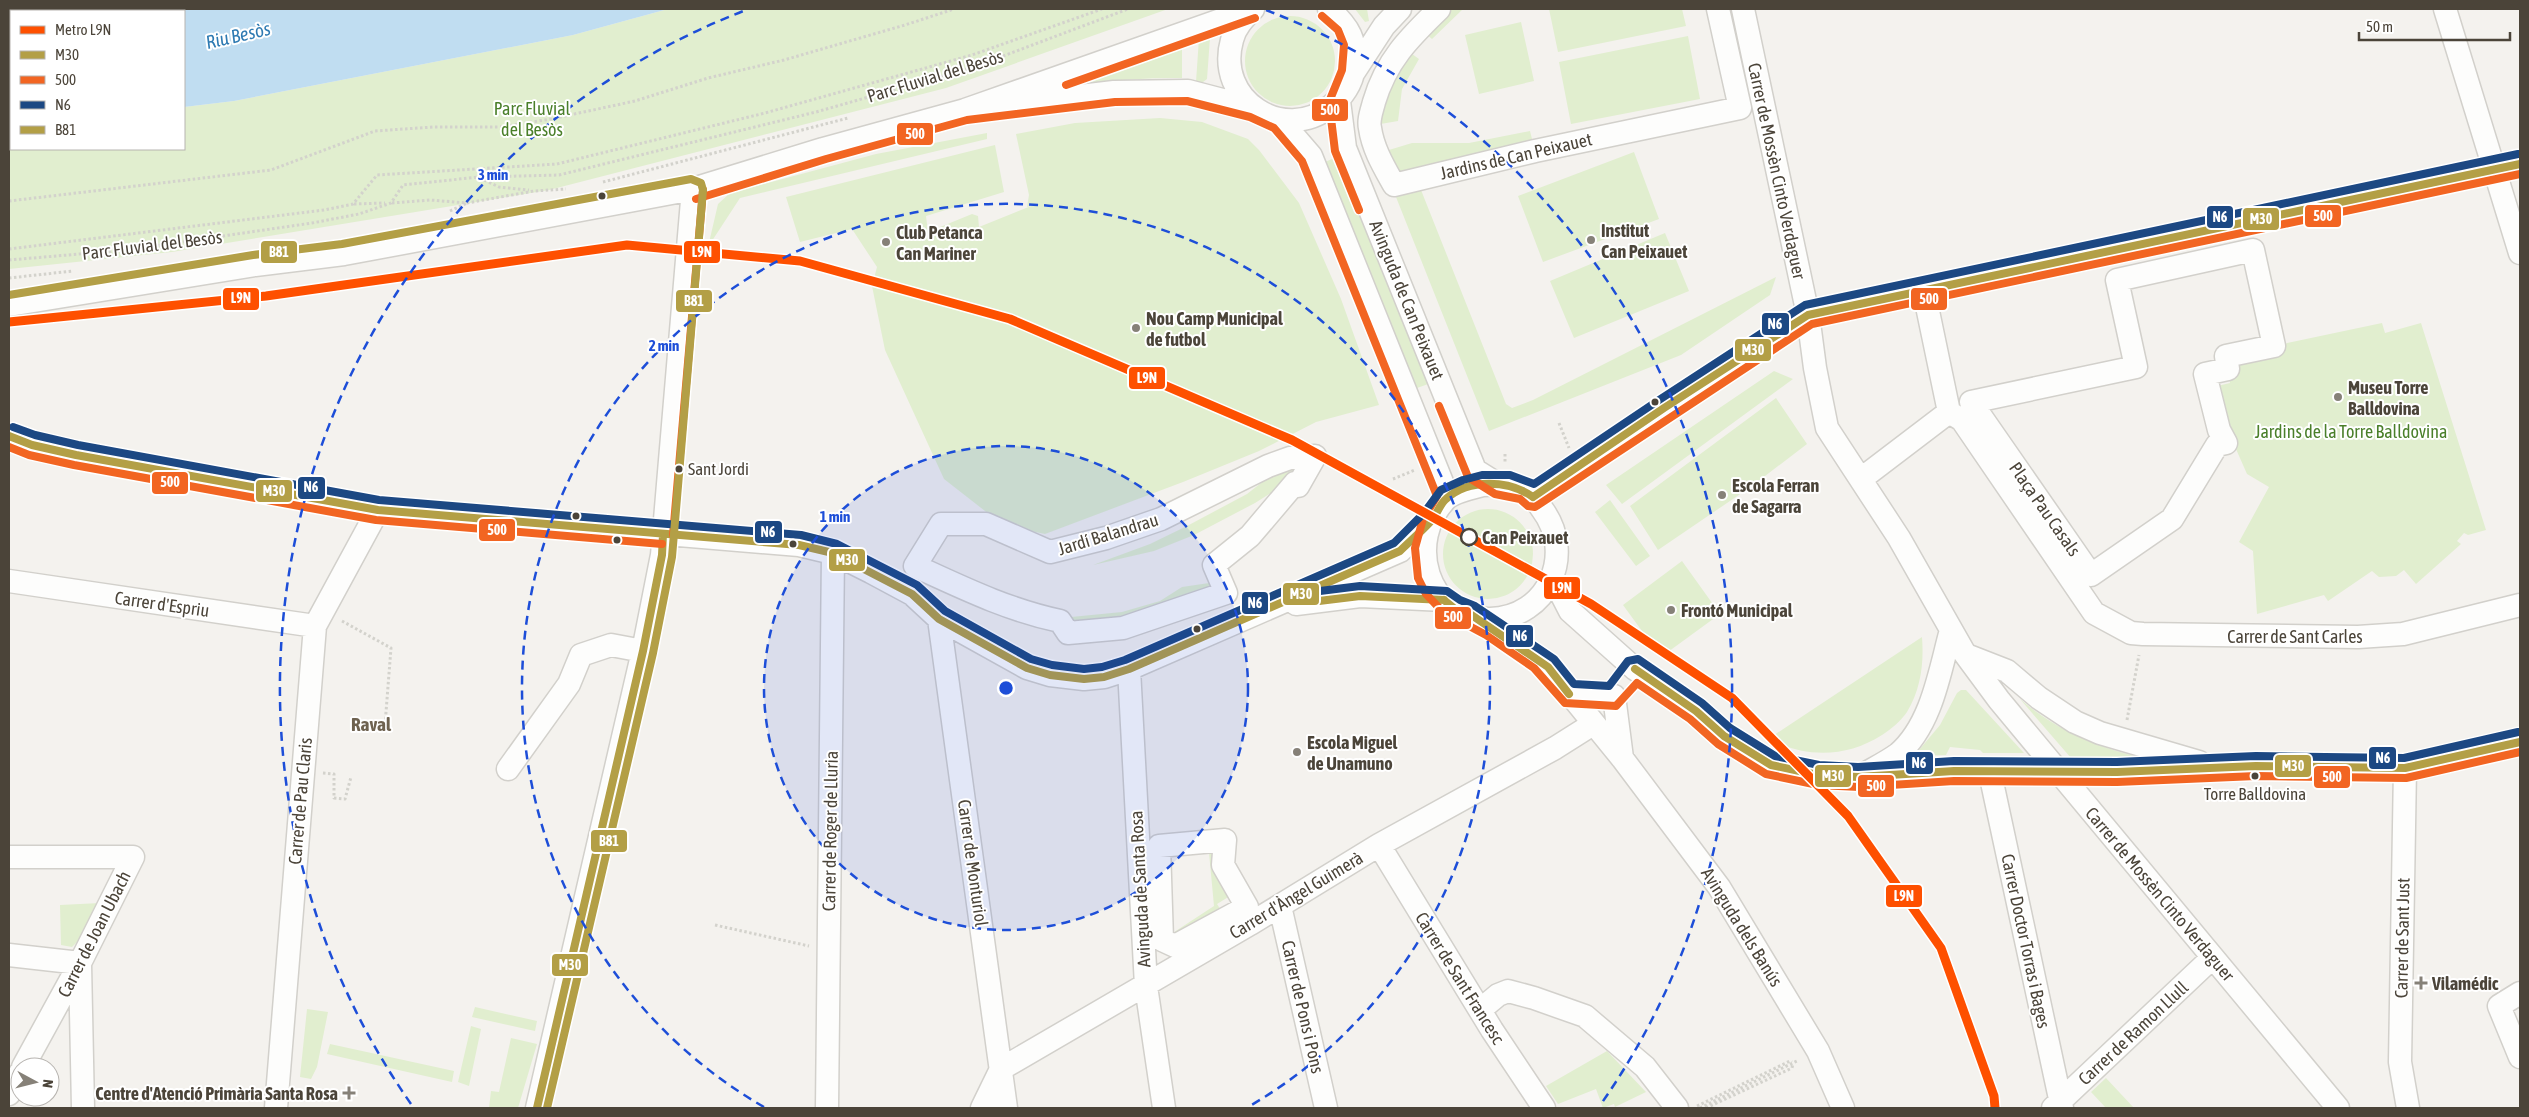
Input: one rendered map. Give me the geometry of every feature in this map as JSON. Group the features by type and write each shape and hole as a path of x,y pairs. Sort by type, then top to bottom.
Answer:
{"street":[{"path":"1252,9 1240,22 1232,40 1229,58 1232,77 1240,94 1253,108"},
{"path":"9,305 255,265 344,254 693,189 823,148 965,110 1252,9"},
{"path":"1328,9 1345,24 1352,39 1355,56 1354,73"},
{"path":"965,110 1114,92 1188,91 1253,108 1280,120 1302,121 1322,114 1339,100 1384,26 1400,9"},
{"name":"Jardins de Can Peixauet","path":"1439,9 1402,46 1380,82 1370,116 1369,126 1374,146 1394,185 1535,151 1740,108 1718,9"},
{"path":"2445,9 2520,253"},
{"name":"Carrer de Mossèn Cinto Verdaguer","path":"1750,11 1808,315 1815,368 1827,428 1899,538 1965,654 1999,700 2338,1108"},
{"name":"Avinguda de Can Peixauet","path":"1339,100 1345,148 1475,470 1499,485"},
{"name":"Avinguda de Can Peixauet","path":"1280,120 1311,156 1448,497"},
{"path":"1533,497 1808,315 1924,292 2520,164"},
{"path":"537,1108 643,651 662,555 693,189"},
{"name":"Plaça Pau Casals","path":"2253,250 2274,346 2226,356 2228,369 2205,374 2219,430 2226,443 2217,445 2172,519 2091,575 1971,402 2136,367 2116,280 2253,250"},
{"path":"1861,479 1949,412 1924,292"},
{"name":"Carrer de Sant Carles","path":"1949,412 1962,420 2094,613 2132,633 2358,637 2403,634 2520,605"},
{"path":"9,436 32,446 76,455 378,510 799,545 833,553 912,594 939,618 1027,668 1050,675 1084,679 1104,677 1128,669 1275,607 1400,551 1432,520 1448,497 1475,487 1499,485 1525,490 1533,497 1549,519 1556,538 1558,558 1553,578 1542,595 1527,608 1515,614 1489,619 1455,609 1444,600 1432,582 1425,562 1425,540 1432,520"},
{"name":"Jardí Balandrau","path":"1315,456 1298,486 1295,483 1250,536 1214,565 1226,593 1123,628 1068,633 1060,621 1025,614 991,602 915,566 942,524 986,524 1050,552 1106,538 1161,519 1268,466 1290,458 1315,456"},
{"name":"Carrer de Pau Claris","path":"276,1108 314,626 378,510"},
{"name":"Carrer de Roger de Lluria","path":"827,1108 833,553"},
{"path":"1553,578 1570,611 1635,669 1696,711 1724,736 1771,765 1818,775 1858,778 1954,772 2117,772 2217,768 2405,768 2520,742"},
{"name":"Carrer d'Espriu","path":"9,581 314,626"},
{"path":"1275,607 1360,596 1444,600"},
{"name":"Avinguda dels Banús","path":"1470,614 1548,667 1622,758 1719,887 1818,1051 1843,1108"},
{"name":"Carrer de Monturiol","path":"939,618 1006,1108"},
{"path":"1858,778 1898,754 1914,735 1923,719 1938,679 1951,630"},
{"path":"508,769 525,739 563,688 581,655 611,645 643,651"},
{"path":"1965,654 2007,671 2039,698 2075,722 2100,734 2217,768"},
{"name":"Avinguda de Santa Rosa","path":"1128,669 1146,986 1164,1108"},
{"path":"1569,694 1614,696 1635,669"},
{"name":"Avinguda dels Banús","path":"1614,696 1622,758"},
{"name":"Carrer d'Àngel Guimerà","path":"1000,1069 1146,986 1379,845 1555,748 1593,724"},
{"name":"Carrer de Sant Just","path":"2405,768 2400,1062 2408,1108"},
{"name":"Carrer Doctor Torras i Bages","path":"1990,773 2059,1106"},
{"path":"1225,840 1223,865 1247,907 1175,946 1162,940 1159,846 1225,840"},
{"name":"Carrer de Sant Francesc","path":"1379,845 1480,1010 1544,1108"},
{"name":"Carrer de Joan Ubach","path":"9,857 133,857 80,963 28,1057"},
{"name":"Carrer de Pons i Pons","path":"1280,906 1326,1108"},
{"path":"9,955 80,963 83,1108"},
{"name":"Carrer de Ramon Llull","path":"2059,1106 2212,958"},
{"path":"1480,1010 1498,995 1508,991 1585,1016 1645,1066 1677,1108"},
{"path":"2520,993 2499,1006 2520,1057"},
{"path":"982,1108 1000,1069"}],"path":[{"path":"9,201 271,170 375,131 433,127 501,127 560,117 635,101 708,78 784,60 954,9"},
{"name":"Parc Fluvial del Besòs","path":"9,249 324,210 353,204 377,175 557,164 765,113 972,56 1102,9"},
{"name":"Parc Fluvial del Besòs","path":"9,260 127,250 359,214 391,203 403,185 479,177 559,175 816,112 974,67 1128,9"},
{"path":"597,184 855,116"},
{"path":"479,177 500,187 534,191 570,190 550,196"},
{"path":"353,204 430,200 467,203 534,191"},
{"path":"442,215 467,203"},
{"path":"1559,423 1577,467"},
{"path":"339,619 391,648 385,725"},
{"path":"2124,741 2142,634"},
{"path":"320,782 322,772 334,774 334,798 345,799 350,777"},
{"path":"715,925 829,950"},
{"path":"1699,1108 1697,1106 1790,1061 1793,1062 1792,1068 1706,1108"}],"green space":[{"name":"Parc Fluvial del Besòs","path":"668,9 1168,9 946,88 549,190 172,252 9,269 9,124 10,150 185,150 185,107 234,101 573,35"},
{"path":"1355,9 1367,9 1369,21 1365,22"},
{"path":"1439,9 1463,9 1432,39 1419,28"},
{"path":"1549,9 1682,9 1686,26 1558,52"},
{"path":"1290,16 1307,19 1322,29 1332,44 1335,61 1332,78 1322,93 1307,103 1290,106 1273,103 1258,93 1248,78 1245,61 1248,44 1258,29 1273,19"},
{"path":"1521,22 1534,81 1479,94 1465,35"},
{"path":"1208,36 1210,38 1207,79 1203,82 1196,82 1199,38"},
{"path":"1688,36 1700,99 1571,124 1559,62"},
{"path":"1182,43 1182,78 1105,82 1028,94"},
{"path":"1401,46 1419,59 1402,89 1398,121 1369,126"},
{"name":"Nou Camp Municipal de futbol","path":"1160,118 1202,122 1248,139 1259,150 1299,203 1341,299 1379,405 1316,422 1259,451 1045,534 1026,530 994,518 944,479 885,350 872,286 877,267 852,229 800,242 786,197 995,145 1004,192 926,216 928,232 972,214 978,216 979,227 1041,202 1027,207 1029,195 1016,134 1075,123"},
{"path":"1530,131 1535,151 1394,185 1379,153 1412,143 1469,143"},
{"path":"987,133 987,139 740,198 708,247 718,204 730,193 876,154"},
{"path":"1634,152 1659,219 1543,262 1518,196"},
{"path":"1339,156 1431,383 1417,388 1325,162"},
{"path":"1421,190 1506,404 1512,408 1533,400 1776,277 1770,295 1681,355 1489,431 1396,197"},
{"path":"1665,233 1689,291 1574,338 1550,281"},
{"name":"Jardins de la Torre Balldovina","path":"2382,323 2385,333 2421,323 2486,530 2468,535 2464,533 2457,541 2461,544 2416,584 2404,570 2396,576 2379,577 2372,571 2328,601 2324,595 2257,614 2253,551 2239,542 2269,487 2247,474 2209,388 2230,383 2226,356"},
{"path":"1774,371 1793,379 1622,504 1606,485"},
{"path":"1776,398 1807,444 1752,486 1658,550 1630,506"},
{"path":"1315,456 1285,484 1255,503 1194,535 1154,551 1093,565 1150,544 1187,526 1247,494 1270,476"},
{"path":"1610,500 1650,556 1636,566 1595,512"},
{"path":"1488,509 1505,512 1520,522 1530,537 1533,554 1530,571 1520,586 1505,596 1488,599 1471,596 1456,586 1446,571 1443,554 1446,537 1456,522 1471,512"},
{"name":"Frontó Municipal","path":"1682,561 1720,614 1661,657 1623,605"},
{"path":"1216,582 1181,607 1164,615 1066,622 1071,617 1122,612 1160,601 1182,587"},
{"path":"1922,637 1922,666 1916,694 1905,715 1896,725 1882,735 1854,748 1826,753 1797,750 1768,739"},
{"path":"1961,690 1966,690 2024,753 1983,753 1980,750 1950,747 1946,755 1914,756 1940,725 1957,693"},
{"path":"2020,699 2048,720 2079,737 2095,744 2145,758 2071,758"},
{"path":"1208,842 1238,891 1217,904 1226,918 1162,940 1214,906"},
{"path":"100,903 79,940 72,947 61,945 60,905"},
{"path":"475,1007 537,1021 535,1031 472,1017"},
{"path":"307,1009 328,1012 317,1067 311,1079 300,1077"},
{"path":"471,1026 481,1029 469,1086 458,1082"},
{"path":"511,1038 537,1044 518,1108 489,1108 491,1091 499,1092"},
{"path":"330,1044 454,1071 452,1082 327,1054"},
{"path":"1607,1051 1646,1092 1615,1107 1614,1104 1603,1108 1596,1089 1558,1104 1546,1086"},
{"path":"2106,1078 2134,1108 2106,1108 2091,1092"}],"water":[{"name":"Riu Besòs","path":"9,9 668,9 573,35 234,101 185,107 185,10 10,10 9,124"}],"metro line":[{"name":"L9N","path":"9,322 266,296 627,245 800,261 1010,319 1292,440 1591,604 1732,698 1848,816 1941,948 1994,1096 1995,1108"}],"transit line":[{"name":"500","path":"1322,16 1338,30 1344,45 1342,70 1329,102 1335,151 1359,210"},
{"name":"500","path":"1066,85 1255,18"},
{"name":"500","path":"696,199 826,159 967,120 1115,102 1187,101 1250,117 1274,128 1302,161 1437,496 1423,519 1415,548 1418,578 1426,594 1443,612 1486,635 1534,668 1565,703 1616,706 1637,683 1690,719 1718,744 1766,774 1818,785 1859,787 1954,781 2117,782 2256,776 2406,778 2520,752"},
{"name":"N6","path":"13,427 35,435 78,445 379,500 801,535 837,544 917,585 945,611 1031,659 1052,665 1084,669 1102,667 1125,660 1394,543 1424,513 1441,490 1463,480 1482,475 1510,475 1534,484 1805,305 2518,154"},
{"name":"M30","path":"1533,497 1664,408 1808,315 2520,164"},
{"name":"500","path":"1439,406 1468,477 1495,494 1520,499 1528,506 1535,507 1812,324 2520,174"},
{"name":"B81","path":"9,295 253,255 342,244 691,179 701,183 703,190 672,557 653,653 547,1108"},
{"name":"500","path":"673,535 703,190"},
{"name":"M30","path":"9,436 32,445 76,455 378,510 799,545 833,553 912,594 939,619 1027,668 1050,675 1084,679 1104,677 1129,669 1400,551 1431,521 1446,499 1466,487 1489,484 1501,485 1513,487 1533,497"},
{"name":"500","path":"9,447 29,455 74,465 376,520 662,544"},
{"name":"M30","path":"537,1108 643,651 662,555 663,534"},
{"name":"N6","path":"1320,591 1360,586 1447,591 1460,600 1475,606 1554,659 1574,684 1609,686 1628,661 1638,659 1702,703 1730,728 1775,756 1819,765 1858,767 1954,761 2117,762 2256,756 2404,758 2518,732"},
{"name":"M30","path":"1319,601 1360,596 1444,600"},
{"name":"M30","path":"1444,600 1455,609 1470,614 1548,667 1569,694"},
{"name":"M30","path":"1635,669 1696,711 1724,736 1771,765 1818,775 1858,777 1954,771 2117,772 2256,766 2405,768 2520,742"}],"place":[{"name":"Institut Can Peixauet","path":"1591,240"},
{"name":"Club Petanca Can Mariner","path":"886,242"},
{"name":"Nou Camp Municipal de futbol","path":"1136,328"},
{"name":"Museu Torre Balldovina","path":"2338,397"},
{"name":"Sant Jordi","path":"679,469"},
{"name":"Escola Ferran de Sagarra","path":"1722,495"},
{"name":"Can Peixauet","path":"1469,537"},
{"name":"Frontó Municipal","path":"1671,610"},
{"name":"Escola Miguel de Unamuno","path":"1297,752"},
{"name":"Torre Balldovina","path":"2255,776"},
{"name":"Vilamédic","path":"2421,983"},
{"name":"Centre d'Atenció Primària Santa Rosa","path":"349,1093"}],"district":[{"name":"Raval","path":"371,724"}]}
